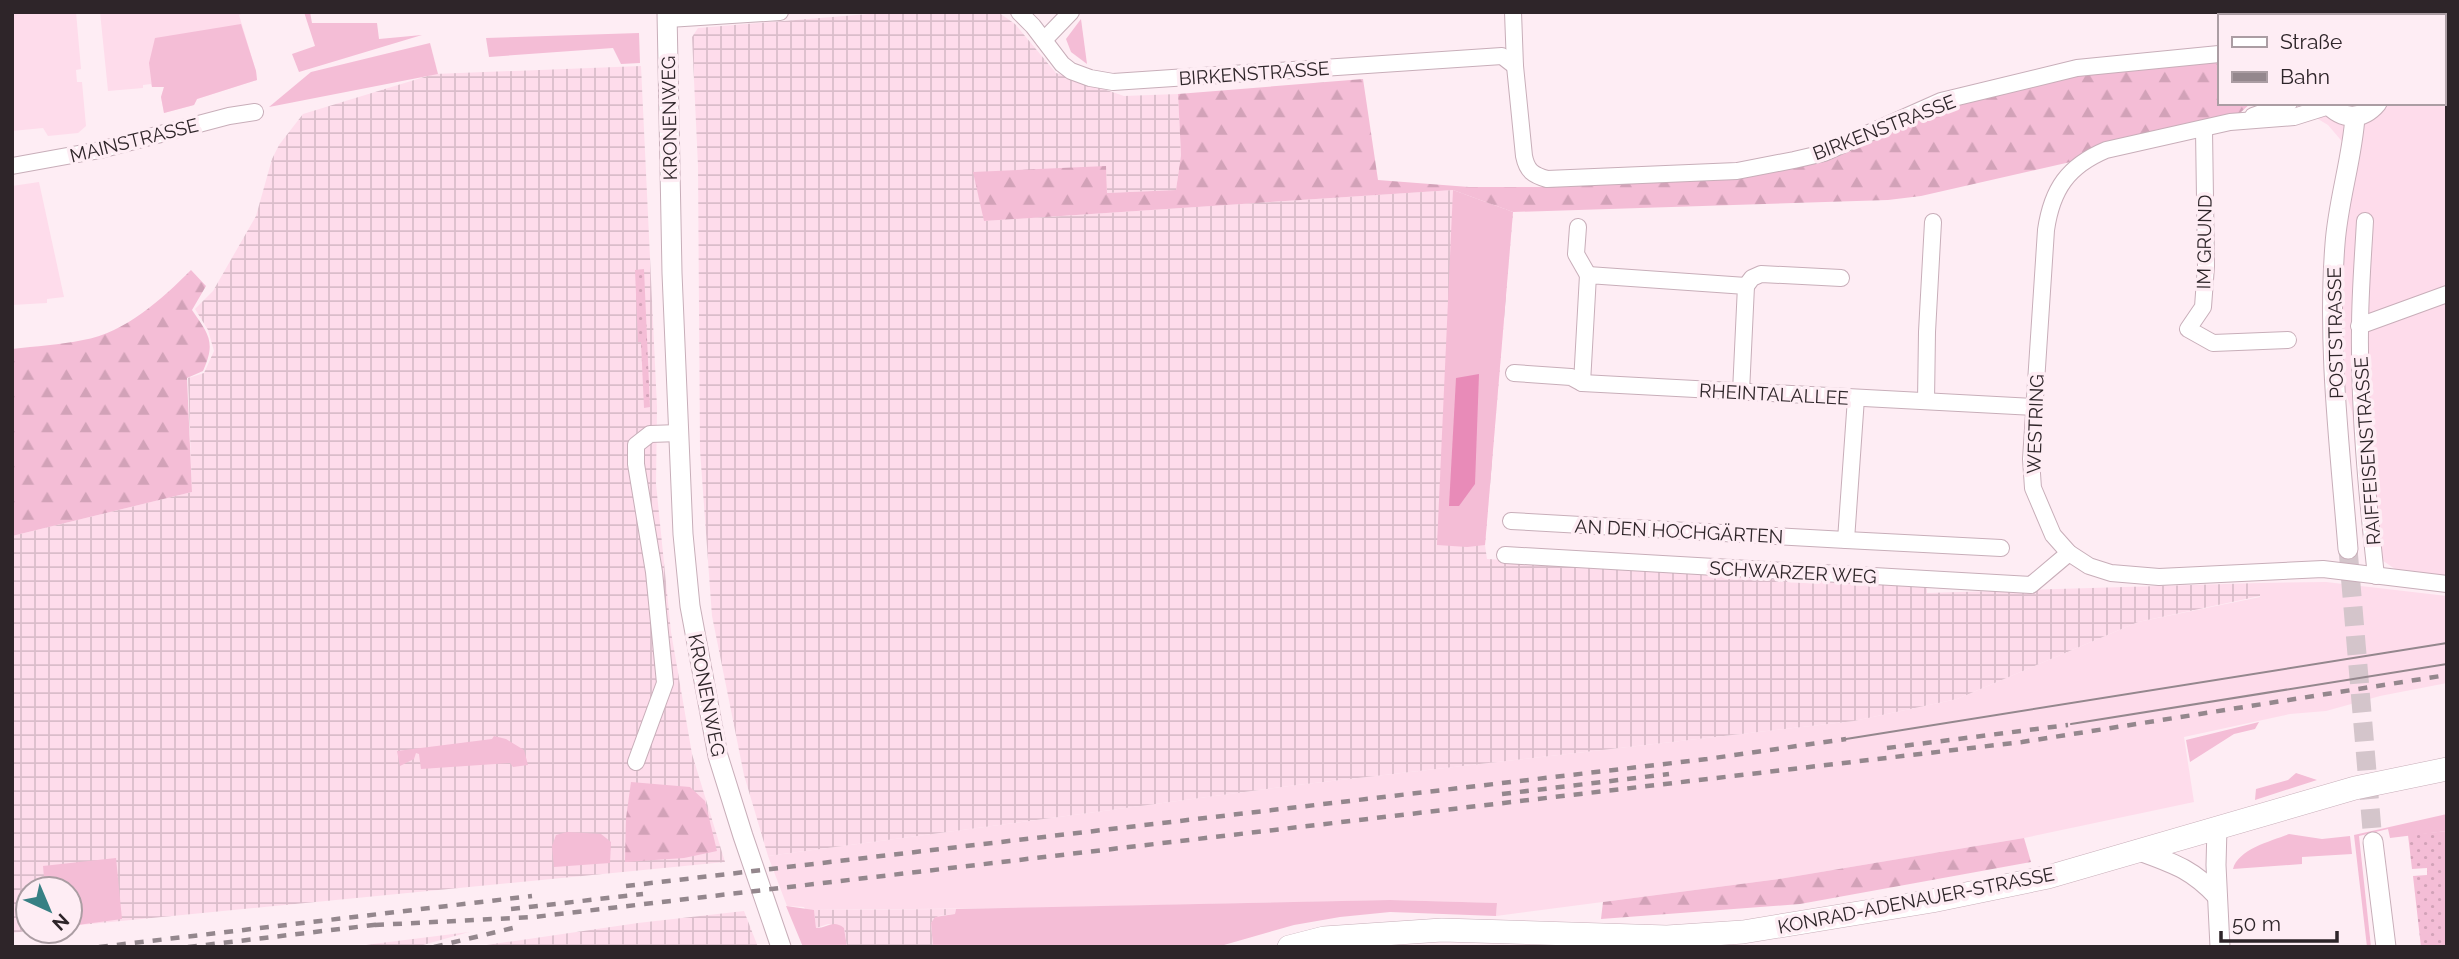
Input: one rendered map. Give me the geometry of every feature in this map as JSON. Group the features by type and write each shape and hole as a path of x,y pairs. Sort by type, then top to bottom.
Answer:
{"main road":[{"name":"KONRAD-ADENAUER-STRASSE","path":"1289,947 1324,938 1442,929 1667,937 1743,932 1972,893 2048,877 2355,788 2447,769"}],"street":[{"path":"667,16 780,12"},
{"name":"BIRKENSTRASSE","path":"1018,12 1070,71 1113,82 1502,56 1515,66"},
{"path":"1044,40 1071,12"},
{"name":"BIRKENSTRASSE","path":"1513,12 1515,66 1527,167 1536,176 1571,180 1737,171 1794,160 1824,153 1934,104 1954,98 2077,68 2218,54"},
{"name":"KRONENWEG","path":"667,16 672,274 683,534 689,594 718,756 781,947"},
{"path":"2241,121 2259,105"},
{"name":"WESTRING","path":"2284,105 2241,121 2106,150 2076,167 2060,186 2048,214 2046,230 2031,459 2034,488 2053,535 2069,553 2089,566 2111,573 2147,576 2323,569 2447,584"},
{"name":"WESTRING","path":"2241,121 2294,117 2328,105 2344,116 2355,117"},
{"path":"2355,117 2368,113 2375,105"},
{"name":"MAINSTRASSE","path":"12,166 100,150 229,116 255,112"},
{"name":"POSTSTRASSE","path":"2348,550 2331,346 2335,242 2355,117"},
{"name":"IM GRUND","path":"2204,130 2206,266 2203,307 2188,329 2213,343 2288,340"},
{"name":"RAIFFEISENSTRASSE","path":"2365,221 2360,327 2362,409 2376,576"},
{"path":"1926,401 1933,222"},
{"path":"1577,227 1576,254 1588,275 1582,383"},
{"path":"1741,392 1746,286 1752,278 1762,274 1841,278"},
{"path":"1588,275 1746,286"},
{"path":"2360,327 2447,293"},
{"name":"RHEINTALALLEE","path":"1514,373 1571,377 1582,383 2035,407"},
{"path":"1846,540 1856,398"},
{"name":"KRONENWEG","path":"636,762 666,683 654,572 636,464 636,445 650,434 679,433"},
{"name":"AN DEN HOCHGÄRTEN","path":"1511,521 2001,548"},
{"name":"SCHWARZER WEG","path":"1505,555 2031,585 2069,553"},
{"path":"2217,828 2220,947"},
{"path":"2373,842 2386,947"},
{"path":"2137,850 2183,866 2217,896"}],"shaded area":[{"path":"12,12 76,12 81,69 76,70 77,82 82,82 86,126 78,133 48,136 43,128 12,131"},
{"path":"100,12 245,12 239,15 257,80 197,99 194,105 164,113 161,97 164,87 152,87 151,84 143,85 143,88 108,91"},
{"path":"893,12 998,12 1015,24 1056,73 1124,96 1178,94 1181,155 1176,190 1107,193 1106,166 984,221 1453,190 1513,212 1485,545 1487,559 1868,578 1927,583 1927,593 2260,583 2260,596 2138,622 1957,699 1854,721 1297,785 768,856 744,775 712,616 700,450 698,166 692,37 698,28"},
{"path":"2447,12 2447,580 2404,575 2364,548 2352,412 2331,347 2351,152 2328,125 2303,110 2300,105 2445,105 2445,14 2249,14"},
{"path":"641,66 657,407 656,484 671,632 692,754 725,862 84,925 84,875 14,875 12,933 12,536 192,492 188,378 204,373 214,351 208,330 195,309 213,291 256,216 272,159 279,145 303,114 434,74"},
{"path":"39,182 64,297 47,299 47,303 12,305 12,186"},
{"path":"1479,374 1475,484 1459,506 1449,506 1456,378"},
{"path":"2326,582 2447,596 2447,683 2380,696 2326,711 2290,714 2184,737 2194,802 2024,838 1779,879 1496,916 1497,903 1390,900 806,910 804,907 787,906 768,856 1297,785 1854,721 1957,699 2138,622 2260,597 2260,583"},
{"path":"956,909 955,914 938,916 931,923 933,947 847,947 844,928 828,924 816,928 814,910"},
{"path":"744,911 758,947 473,947 638,923"},
{"path":"469,932 416,947 352,947 373,944"}],"green space":[{"path":"304,12 310,12 312,23 377,23 379,39 422,35 299,72 292,54 315,46"},
{"path":"1081,19 1087,64 1071,52 1066,39"},
{"path":"241,24 257,80 197,99 194,105 164,113 161,97 164,87 152,87 149,63 155,38"},
{"path":"639,33 640,63 621,64 613,48 489,57 486,38"},
{"path":"430,43 438,74 269,107 311,72"},
{"path":"2218,54 2218,105 2249,105 2230,122 2088,158 1921,196 1888,200 1513,212 1453,190 984,221 973,172 1106,166 1107,193 1176,190 1181,155 1178,94 1363,79 1378,180 1469,187 1557,187 1737,171 1794,161 1934,104 2077,68"},
{"path":"1453,190 1513,212 1485,545 1467,547 1437,545"},
{"path":"644,269 650,407 644,408 635,270"},
{"path":"191,270 206,286 192,310 209,339 210,346 203,371 187,378 192,492 12,536 12,349 74,342 114,330 155,303"},
{"path":"2259,722 2255,729 2234,734 2190,762 2186,740"},
{"path":"494,736 506,739 524,750 528,765 513,767 510,763 421,769 419,754 416,753 414,759 400,766 397,751 492,739"},
{"path":"2296,773 2317,780 2255,800 2256,789 2288,780"},
{"path":"631,782 690,787 705,801 717,851 684,858 625,862 626,818"},
{"path":"2447,814 2447,831 2390,838 2388,829 2359,836 2371,947 2367,947 2354,835"},
{"path":"2447,831 2447,947 2421,947 2413,876 2427,875 2427,868 2412,869 2408,835"},
{"path":"567,832 601,834 611,842 610,863 554,867 552,846 556,835"},
{"path":"2289,834 2322,839 2350,836 2352,854 2302,857 2302,864 2233,869 2241,856 2248,851"},
{"path":"2024,838 2031,862 1800,904 1601,919 1603,902 1779,879"},
{"path":"116,858 122,919 84,924 84,875 44,875 43,866"},
{"path":"1390,900 1497,903 1496,916 1390,912 1340,917 1294,925 1217,947 933,947 931,923 935,917 955,914 956,909"},
{"path":"786,906 814,910 816,928 840,925 844,928 847,947 803,947"}],"tunnel":[{"path":"2348,549 2373,842"}],"tram line":[{"path":"1846,739 2447,643"},
{"path":"2071,724 2447,664"}],"railway":[{"path":"375,925 534,917 2022,742 2447,675"},
{"path":"1887,748 2068,725"},
{"path":"626,886 1707,759 1846,739"},
{"path":"1502,794 1669,774"},
{"path":"511,909 643,894"},
{"path":"99,947 532,896"},
{"path":"188,947 382,924"},
{"path":"434,947 521,926"}]}
